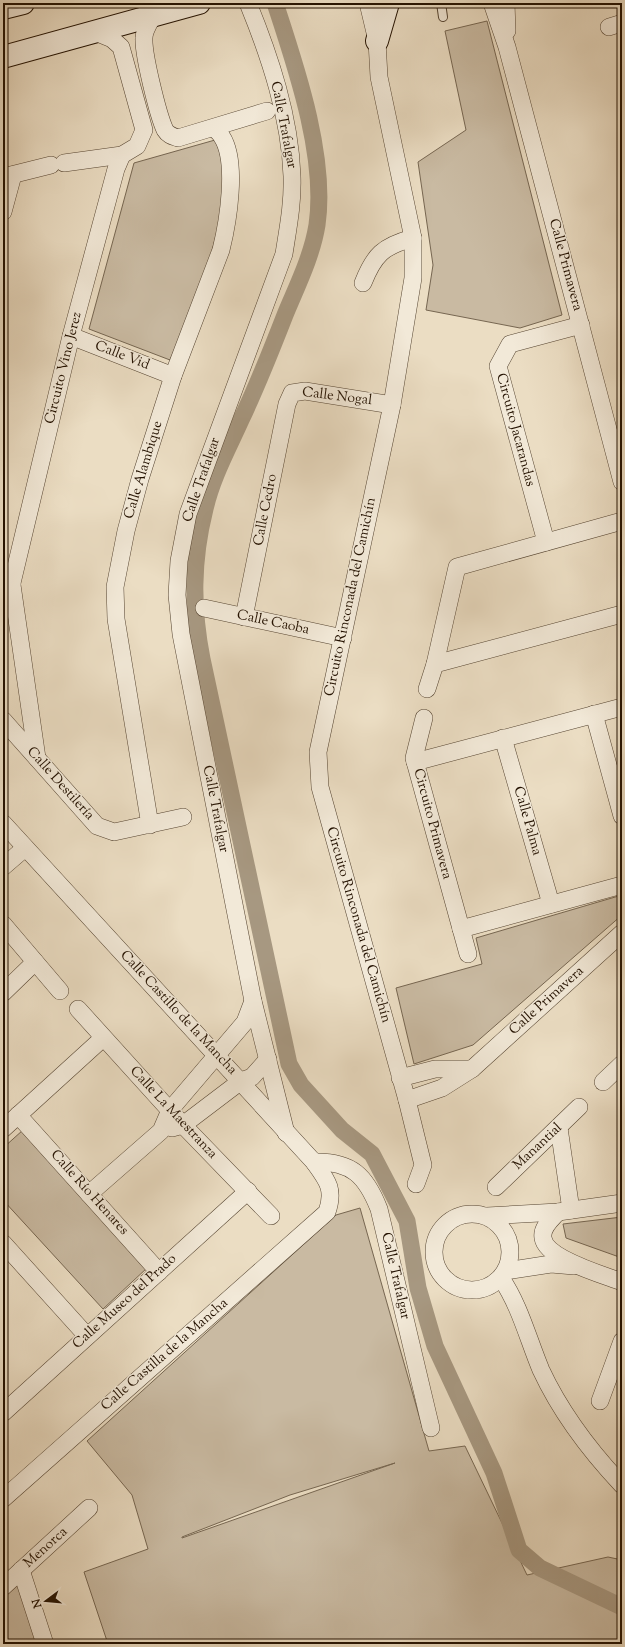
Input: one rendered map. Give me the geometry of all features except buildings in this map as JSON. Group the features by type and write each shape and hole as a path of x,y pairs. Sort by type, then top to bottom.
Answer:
{"street":[{"path":"3,8 23,3"},
{"name":"Calle Trafalgar","path":"248,3 261,36 278,91 287,133 292,176 291,213 284,254 188,514 179,561 177,595 181,634 253,1001 286,1133"},
{"name":"Circuito Rinconada del Camichín","path":"368,3 377,41 379,77 413,238 413,278 392,405 318,752 320,787 407,1100 423,1165 416,1184"},
{"path":"377,41 388,3"},
{"path":"492,3 507,48"},
{"path":"506,3 507,48"},
{"path":"3,56 153,16 187,5"},
{"path":"153,16 144,37 149,69 165,130 170,136 178,138 267,111"},
{"path":"3,212 8,176 58,164 122,155 137,146 144,130 121,47 117,42 95,32"},
{"name":"Calle Primavera","path":"507,48 622,482"},
{"path":"129,75 149,69"},
{"name":"Calle Alambique","path":"150,825 116,619 115,587 126,532 140,479 174,376 221,250 229,212 230,170 226,147 222,136 213,128"},
{"name":"Circuito Vino Jerez","path":"3,608 12,583 71,336 116,169 122,155"},
{"path":"363,283 370,265 382,251 399,242 413,238"},
{"name":"Circuito Jacarandas","path":"546,542 498,366 510,344 581,325"},
{"name":"Calle Vid","path":"71,336 174,376"},
{"name":"Calle Nogal","path":"287,404 292,393 304,391 392,405"},
{"name":"Calle Cedro","path":"244,617 287,404"},
{"path":"426,689 435,664 457,567 622,521"},
{"name":"Circuito Vino Jerez","path":"12,583 37,758"},
{"name":"Calle Caoba","path":"204,608 343,638"},
{"path":"435,664 622,614"},
{"path":"415,762 622,706"},
{"path":"594,714 622,816"},
{"name":"Circuito Primavera","path":"424,718 414,758 468,954"},
{"name":"Calle Destilería","path":"3,720 97,826 114,832 183,817"},
{"name":"Calle Palma","path":"503,738 551,904"},
{"name":"Calle Castillo de la Mancha","path":"5,829 25,848 314,1162 328,1182 331,1200 327,1212"},
{"path":"3,867 25,848"},
{"path":"461,929 622,885"},
{"path":"3,924 60,991"},
{"name":"Calle Primavera","path":"407,1100 442,1088 472,1069 622,933"},
{"path":"3,993 36,962"},
{"path":"89,1194 161,1131 170,1110 216,1054 245,1022 253,1001"},
{"name":"Calle La Maestranza","path":"78,1008 103,1038 183,1125 271,1216"},
{"path":"3,1129 103,1038"},
{"path":"161,1131 183,1125 241,1081 252,1077 268,1059"},
{"path":"603,1082 622,1064"},
{"path":"400,1078 435,1069 472,1069"},
{"name":"Manantial","path":"496,1187 560,1128 580,1107"},
{"name":"Calle Río Henares","path":"18,1115 159,1272"},
{"path":"560,1128 565,1211"},
{"name":"Calle Trafalgar","path":"314,1162 329,1162 343,1165 359,1174 371,1190 379,1209 432,1428"},
{"name":"Calle Museo del Prado","path":"6,1405 87,1336 248,1191"},
{"path":"488,1216 500,1226 509,1240 511,1256 503,1275 490,1286 477,1291 463,1290 450,1284 441,1274 435,1262 434,1248 438,1234 446,1223 458,1216 472,1213 488,1216 565,1211 622,1203"},
{"path":"565,1211 544,1228 543,1238 547,1247 580,1267 622,1282"},
{"name":"Calle Castilla de la Mancha","path":"3,1499 327,1212"},
{"path":"3,1243 87,1336"},
{"path":"503,1275 551,1264 580,1267"},
{"path":"503,1275 542,1371 570,1420 599,1460 622,1485"},
{"path":"600,1401 622,1342"},
{"name":"Menorca","path":"3,1587 89,1508"},
{"path":"21,1570 45,1644"}],"lane":[{"path":"441,3 443,17"}],"shaded area":[{"path":"487,21 562,315 520,328 426,310 433,265 418,162 466,130 445,31"},
{"path":"215,140 222,163 223,191 219,220 212,251 202,282 170,360 89,329 134,163"},
{"path":"622,895 622,915 473,1045 414,1064 396,988 482,964 476,938"},
{"path":"23,1130 147,1268 103,1309 3,1200 3,1148"},
{"path":"360,1208 429,1451 465,1446 527,1575 608,1557 622,1560 622,1644 108,1644 84,1572 148,1549 132,1495 87,1441 336,1215","holes":["395,1463 182,1538 290,1495"]},
{"path":"622,1217 622,1258 566,1238 563,1224"},
{"path":"17,1583 39,1644 3,1644 3,1598"}],"waterway":[{"path":"275,3 300,83 314,142 318,171 319,199 317,225 312,248 304,271 208,497 198,547 195,603 196,621 202,659 289,1064 301,1085 342,1130 372,1154 407,1221 418,1288 435,1346 494,1473 519,1550 540,1568 622,1607"}]}
